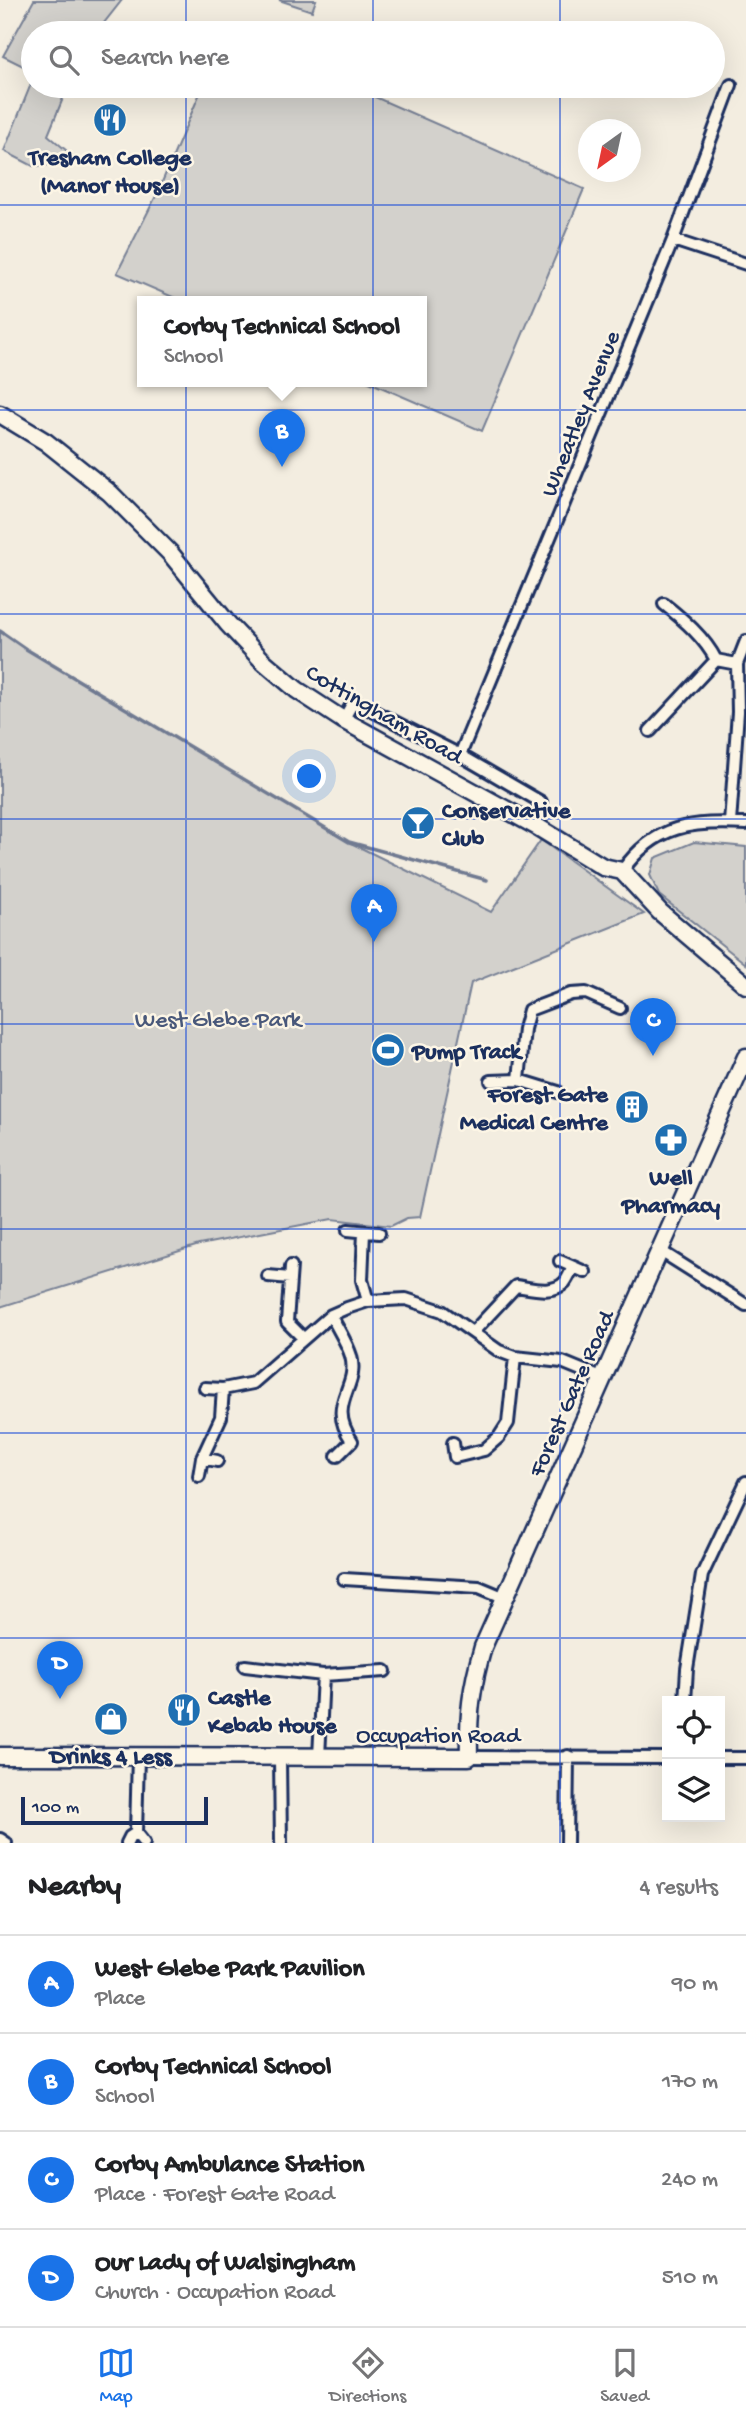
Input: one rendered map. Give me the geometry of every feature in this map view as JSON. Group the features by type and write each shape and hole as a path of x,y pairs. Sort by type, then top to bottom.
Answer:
{"street":[{"name":"Wheatley Avenue","path":"460,755 673,240 732,85"},
{"path":"673,240 746,264"},
{"name":"Cottingham Road","path":"0,414 46,442 110,493 170,553 263,662 297,690 342,720 536,825 603,867 622,870 660,912 746,985"},
{"path":"664,604 692,620 716,660"},
{"path":"730,823 738,712 737,664 746,641"},
{"path":"716,660 737,664"},
{"path":"650,731 716,660"},
{"path":"342,720 351,706 357,703 460,755 541,802 536,811"},
{"path":"622,870 634,853 664,832 687,825 746,824"},
{"path":"519,1080 524,1029 529,1010 571,994 586,993 620,1008"},
{"name":"Forest Gate Road","path":"468,1757 468,1710 482,1647 746,1057"},
{"path":"491,1081 519,1080 558,1092"},
{"path":"348,1230 379,1233"},
{"path":"364,1232 362,1280 368,1301"},
{"path":"659,1250 746,1305"},
{"path":"559,1261 585,1272"},
{"path":"473,1332 490,1317 499,1303 516,1286 541,1290 556,1288 565,1282 573,1267"},
{"path":"268,1276 291,1272 287,1322 303,1338"},
{"path":"205,1388 223,1389 253,1383 331,1315 368,1301 407,1299 442,1311 499,1351 515,1357 562,1362 601,1378"},
{"path":"331,1315 352,1357 351,1380 341,1405 344,1430 352,1441 337,1456"},
{"path":"453,1443 455,1457 484,1450 499,1437 508,1423 515,1357"},
{"path":"199,1476 202,1458 221,1417 223,1389"},
{"path":"202,1458 217,1461"},
{"path":"685,1696 702,1575 746,1482"},
{"path":"344,1579 479,1587 503,1597"},
{"path":"245,1666 323,1675 385,1671"},
{"path":"319,1757 323,1675"},
{"name":"Occupation Road","path":"0,1756 662,1758"},
{"path":"138,1756 136,1833 144,1843"},
{"path":"567,1843 568,1756"},
{"path":"280,1758 281,1843"},
{"path":"725,1758 746,1758"},
{"path":"127,1843 136,1833"},
{"path":"0,1839 6,1843"}],"green space":[{"path":"34,0 122,0 105,21 22,21"},
{"path":"279,0 316,0 312,11"},
{"path":"21,23 21,65 3,56"},
{"path":"25,98 63,98 48,135 73,156 65,164 33,166 4,151"},
{"path":"198,98 377,98 584,189 482,431 381,387 427,387 427,296 170,296 117,273 157,194"},
{"name":"West Glebe Park","path":"0,631 349,842 491,912 541,840 644,914 471,983 420,1217 407,1218 391,1226 332,1219 199,1245 0,1307"},
{"path":"694,842 746,847 746,964 659,895 650,875 655,858"}],"waterway":[{"path":"0,631 349,842 487,880"}],"place":[{"name":"Tresham College (Manor House)","path":"110,120"},
{"name":"Corby Technical School","path":"282,467"},
{"name":"Conservative Club","path":"418,823"},
{"name":"West Glebe Park Pavilion","path":"374,942"},
{"name":"Pump Track","path":"388,1050"},
{"name":"Corby Ambulance Station","path":"653,1056"},
{"name":"Forest Gate Medical Centre","path":"632,1107"},
{"name":"Well Pharmacy","path":"671,1140"},
{"name":"Our Lady of Walsingham","path":"60,1699"},
{"name":"Castle Kebab House","path":"184,1710"},
{"name":"Drinks 4 Less","path":"111,1719"}]}
